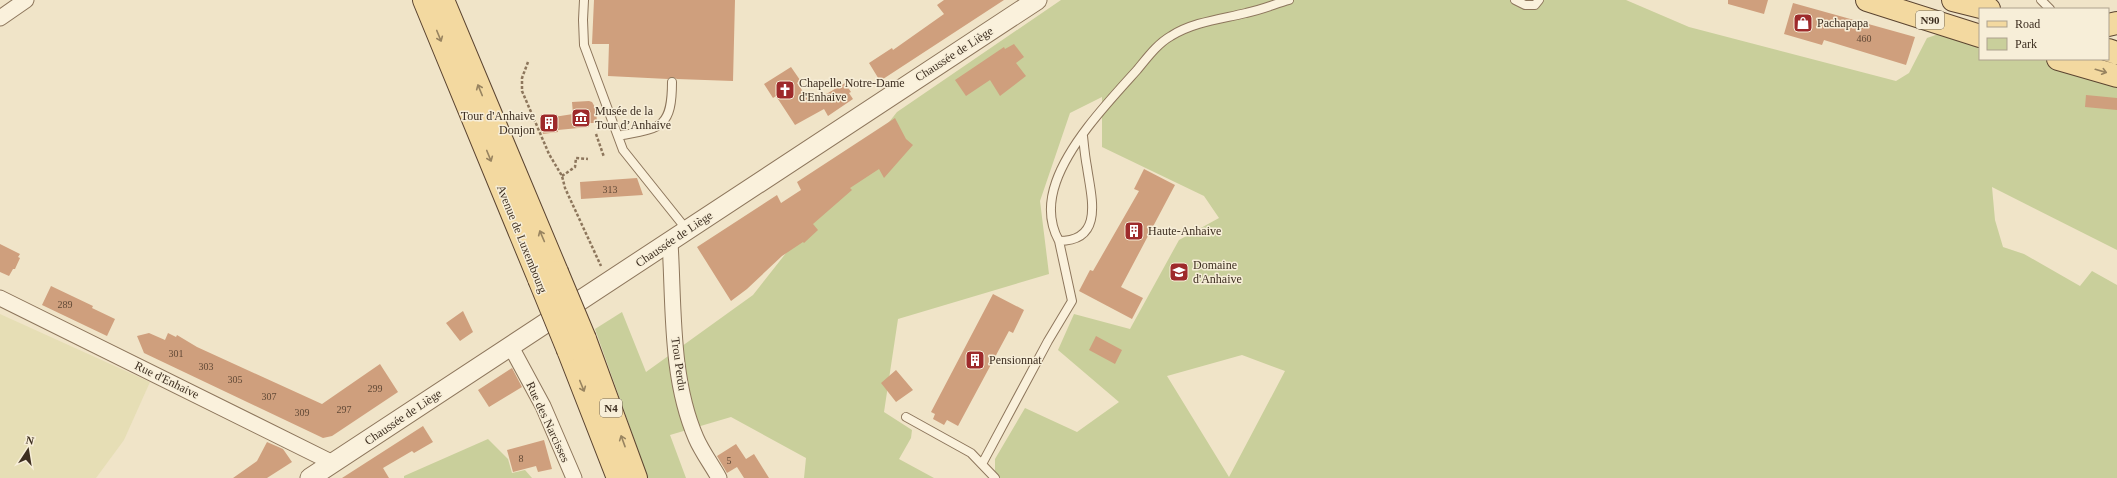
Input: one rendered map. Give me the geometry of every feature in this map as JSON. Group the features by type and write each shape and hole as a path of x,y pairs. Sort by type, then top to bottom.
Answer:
{"main road":[{"name":"Avenue de Luxembourg","path":"424,0 548,276"},
{"name":"Avenue de Luxembourg","path":"443,0 548,276 576,344 636,478"},
{"name":"N90","path":"1953,0 1985,8"},
{"name":"N90","path":"1873,2 1979,25"},
{"name":"N90","path":"1873,2 1979,36"},
{"path":"2061,60 2117,76"},
{"name":"Avenue de Luxembourg","path":"576,344 618,478"}],"street":[{"path":"0,18 26,0"},
{"name":"Chaussée de Liège","path":"310,478 510,345 608,283 686,230 1037,0"},
{"name":"Trou Perdu","path":"670,242 674,336 686,411 696,440 719,478"},
{"name":"Rue d'Enhaive","path":"0,298 333,463"},
{"name":"Rue des Narcisses","path":"510,345 543,406 574,478"}],"lane":[{"path":"584,0 582,20 584,45 624,150 686,230"},
{"path":"982,464 1048,341 1072,301 1059,241 1054,232 1050,211 1056,183 1066,160 1115,94 1156,48 1171,36 1194,25 1248,13 1289,0"},
{"path":"1515,0 1525,5 1535,5 1539,0"},
{"path":"2041,0 2049,8"},
{"path":"618,136 653,128 662,124 671,110 672,82"},
{"path":"1059,241 1072,241 1086,231 1094,211 1083,136"},
{"path":"906,417 971,453 995,478"}],"path":[{"path":"528,62 522,78 522,91 549,154 562,176 565,188 608,283"},
{"path":"596,134 604,157"},
{"path":"562,176 575,167 576,158 588,159"}],"shaded area":[{"path":"0,314 150,382 124,440 96,478 0,478"}],"green space":[{"path":"1061,0 1626,0 1689,27 1896,81 1909,73 1927,38 1947,31 1979,41 1979,60 2045,60 2117,81 2117,250 1992,187 1995,220 2003,247 2024,254 2080,286 2092,271 2117,285 2117,478 995,478 995,459 1025,408 1077,432 1119,402 1058,350 1074,314 1130,329 1179,240 1219,218 1204,196 1102,147 1102,97 1070,113 1040,201 1049,274 898,319 884,412 912,430 911,438 899,459 934,478 804,478 806,458 731,417 670,435 686,478 648,478 595,329 622,312 646,372 753,295 897,112","holes":["1242,355 1285,371 1229,477 1167,376"]},
{"path":"488,439 508,459 512,473 525,470 532,478 404,478 404,476"}],"building":[{"path":"594,0 735,0 733,81 677,79 672,77 668,79 608,76 609,44 592,44"},
{"path":"944,0 1004,0 880,81 869,63 892,48 893,50 944,14 937,5"},
{"path":"1728,0 1768,0 1764,14 1728,4"},
{"path":"1793,3 1915,37 1906,65 1824,40 1822,45 1784,34"},
{"path":"1014,44 1024,57 1016,63 1026,76 1000,96 990,80 966,96 955,80 1004,47 1005,49"},
{"name":"Chapelle Notre-Dame d'Enhaive","path":"791,67 800,80 797,83 811,103 845,83 851,92 849,93 853,99 828,116 824,109 795,125 776,96 773,98 764,84"},
{"path":"2086,95 2117,98 2117,110 2085,107"},
{"path":"572,102 592,102 596,109 597,123 588,123 589,127 558,130 558,132 543,134 541,119 573,114"},
{"path":"895,118 906,139 913,145 884,178 879,169 850,188 852,190 813,224 818,230 804,243 803,242 782,256 747,289 731,301 697,247 777,195 781,203 801,190 797,182"},
{"name":"Haute-Anhaive","path":"1144,169 1175,185 1121,287 1143,298 1132,319 1079,291 1090,270 1093,271 1139,191 1134,189"},
{"path":"637,178 643,195 581,199 580,182"},
{"path":"0,244 20,254 18,257 20,258 15,269 13,269 9,276 0,272"},
{"path":"51,286 93,306 92,308 115,319 107,336 42,305"},
{"name":"Pensionnat","path":"993,294 1024,310 1013,333 1009,331 958,426 947,420 944,425 933,419 935,414 931,412"},
{"path":"463,311 473,332 460,341 446,323"},
{"path":"149,333 165,340 168,333 176,337 177,335 197,347 322,404 380,364 398,392 332,436 323,438 144,353 137,336"},
{"path":"1096,336 1122,350 1115,364 1089,350"},
{"path":"512,368 522,387 489,407 478,390"},
{"path":"896,370 913,390 896,402 881,383"},
{"path":"423,426 433,442 414,453 412,451 383,468 389,478 342,478"},
{"path":"544,440 552,469 538,472 536,466 513,472 507,450"},
{"path":"267,442 283,449 292,462 267,478 233,478 257,461"},
{"path":"736,444 746,459 754,454 769,478 744,478 737,467 727,473 717,456"}],"place":[{"name":"Pachapapa","path":"1803,23"},
{"name":"Chapelle Notre-Dame d'Enhaive","path":"785,90"},
{"name":"Musée de la Tour d’Anhaive","path":"581,118"},
{"name":"Tour d'Anhaive Donjon","path":"549,123"},
{"name":"Haute-Anhaive","path":"1134,231"},
{"name":"Domaine d'Anhaive","path":"1179,272"},
{"name":"Pensionnat","path":"975,360"}]}
